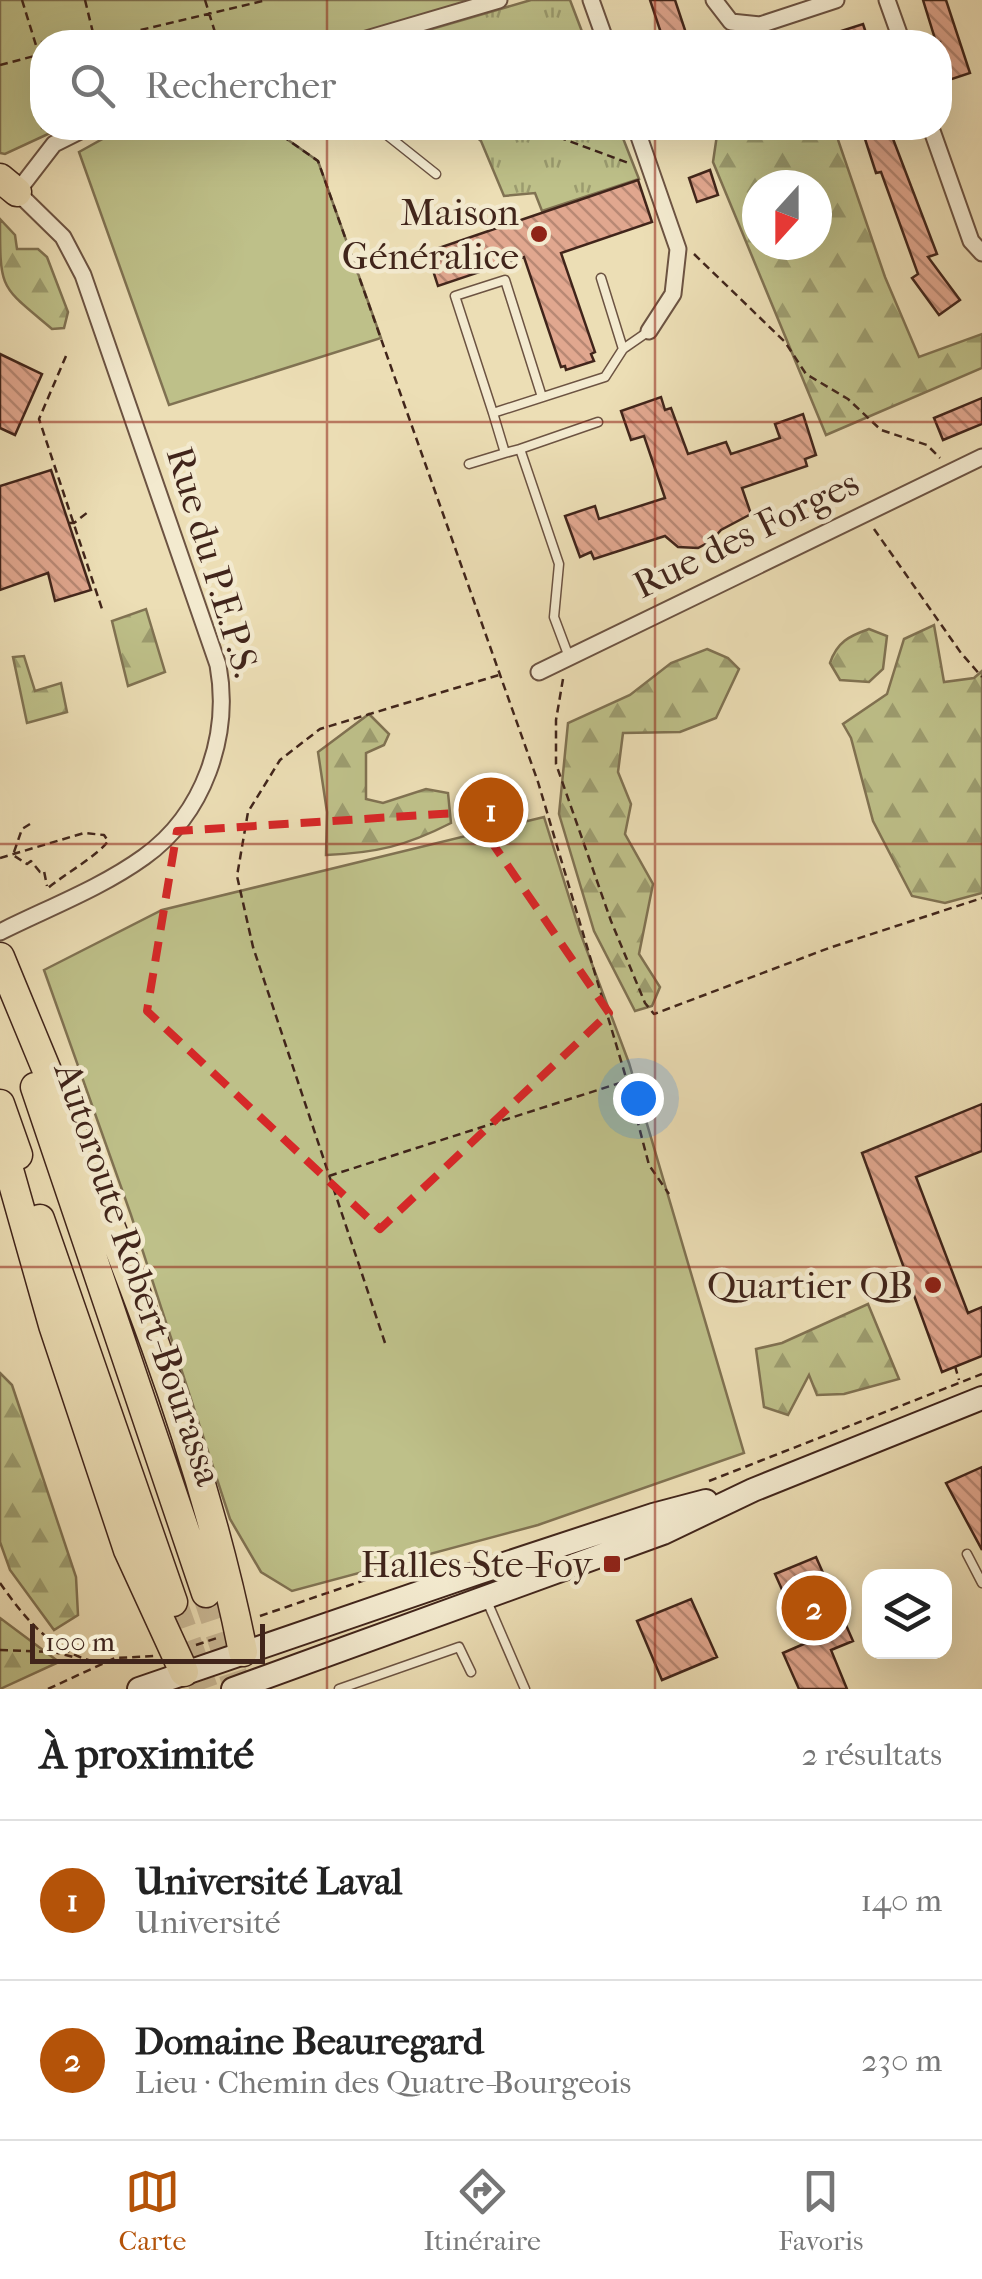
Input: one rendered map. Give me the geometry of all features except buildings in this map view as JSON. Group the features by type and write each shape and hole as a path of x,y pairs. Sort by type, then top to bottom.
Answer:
{"highway":[{"path":"0,956 130,1275 182,1421 204,1490 234,1643"},
{"name":"Autoroute Robert-Bourassa","path":"0,979 206,1592"},
{"name":"Autoroute Robert-Bourassa","path":"0,1104 173,1602"},
{"path":"0,1138 52,1326 128,1550 189,1669"}],"main road":[{"path":"234,1643 244,1687 663,1533 968,1389"},
{"path":"139,1689 189,1669 234,1643 476,1573 653,1515 754,1490"}],"street":[{"path":"397,30 499,0"},
{"path":"591,0 602,30"},
{"path":"714,0 731,22 760,25 836,0"},
{"path":"886,0 897,30"},
{"path":"6,186 62,140"},
{"path":"640,140 678,249 673,294 649,331"},
{"path":"936,140 971,241 982,252"},
{"name":"Rue du P.E.P.S.","path":"0,932 142,859 164,840 187,814 215,753 223,709 218,665 83,275 46,218 6,186"},
{"name":"Rue des Forges","path":"539,672 982,456"}],"lane":[{"path":"393,140 436,174"},
{"path":"601,278 623,350"},
{"path":"505,454 455,296 504,280 542,397"},
{"path":"494,413 606,377 623,350 649,331"},
{"path":"469,464 598,422"},
{"path":"520,449 559,564 554,616 568,658"},
{"path":"967,1554 982,1583"},
{"path":"476,1573 525,1689"},
{"path":"339,1689 459,1648 472,1672"}],"path":[{"path":"22,0 32,30"},
{"path":"85,0 91,30"},
{"path":"205,0 214,30"},
{"path":"143,30 267,0"},
{"path":"0,64 30,57"},
{"path":"288,140 318,161 538,782 649,1165 668,1194"},
{"path":"566,140 651,172"},
{"path":"678,249 696,255 738,293 785,342 806,374 848,399 881,430 927,445 952,469"},
{"path":"66,356 39,419 102,610"},
{"path":"72,523 88,512"},
{"path":"864,512 961,653 982,677"},
{"path":"568,658 556,720 556,764 644,1003 654,1014 846,942 982,898"},
{"path":"385,1344 253,947 237,876 248,812 280,760 320,729 500,675"},
{"path":"13,854 22,828 30,824"},
{"path":"0,858 13,854 84,833 104,835 108,841 49,890 44,871 40,872 31,860 27,864 13,854"},
{"path":"328,1177 627,1080"},
{"path":"956,1366 968,1389"},
{"path":"700,1484 968,1389 982,1374"},
{"path":"259,1617 368,1579 454,1560"},
{"path":"0,1583 36,1630 83,1660"},
{"path":"189,1669 234,1643"},
{"path":"0,1650 54,1652 102,1664"},
{"path":"48,1689 115,1658 149,1658"}],"highlighted area":[{"path":"471,812 609,1013 380,1229 147,1011 177,831"}],"green space":[{"path":"0,0 499,0 398,30 30,30 30,140 35,140 0,153"},
{"path":"531,0 570,0 581,30 428,30"},
{"path":"101,140 288,140 318,161 381,338 169,405 79,152"},
{"path":"624,140 639,179 542,211 535,193 504,196 481,141"},
{"path":"716,140 838,140 885,277 919,357 982,334 982,368 826,435 754,260 832,260 832,170 742,170 742,232 713,162"},
{"path":"0,219 15,235 17,249 38,249 47,257 68,312 64,328 52,329 6,285"},
{"path":"146,609 165,672 128,686 112,621"},
{"path":"934,625 944,682 974,678 982,671 982,893 945,903 912,896 873,821 851,738 843,724 887,694 904,639"},
{"path":"869,629 887,636 883,669 869,682 840,680 830,663 836,650 850,637"},
{"path":"707,649 728,658 739,669 716,718 680,732 623,733 618,772 631,804 625,834 653,884 639,954 660,987 652,1006 635,1011 594,931 559,814 568,723 630,695 671,663"},
{"path":"24,656 35,691 61,683 67,712 27,723 13,657"},
{"path":"369,714 389,734 384,745 366,753 366,799 383,803 426,789 448,793 451,823 390,847 326,855 327,812 318,752"},
{"path":"544,817 580,932 629,1063 744,1453 538,1525 292,1591 261,1572 230,1519 131,1215 44,970 162,910"},
{"path":"868,1304 899,1379 844,1394 817,1395 809,1375 788,1415 764,1407 756,1349 782,1343"},
{"path":"0,1373 12,1385 76,1577 78,1615 54,1630 10,1570 0,1542"},
{"path":"0,1618 59,1662 0,1689"}],"tunnel":[{"path":"206,1593 238,1689"},
{"path":"173,1602 204,1689"}],"place":[{"name":"Maison Généralice","path":"539,234"},
{"name":"Université Laval","path":"491,810"},
{"name":"Quartier QB","path":"933,1285"},
{"name":"Halles-Ste-Foy","path":"612,1564"},
{"name":"Domaine Beauregard","path":"814,1608"}]}
